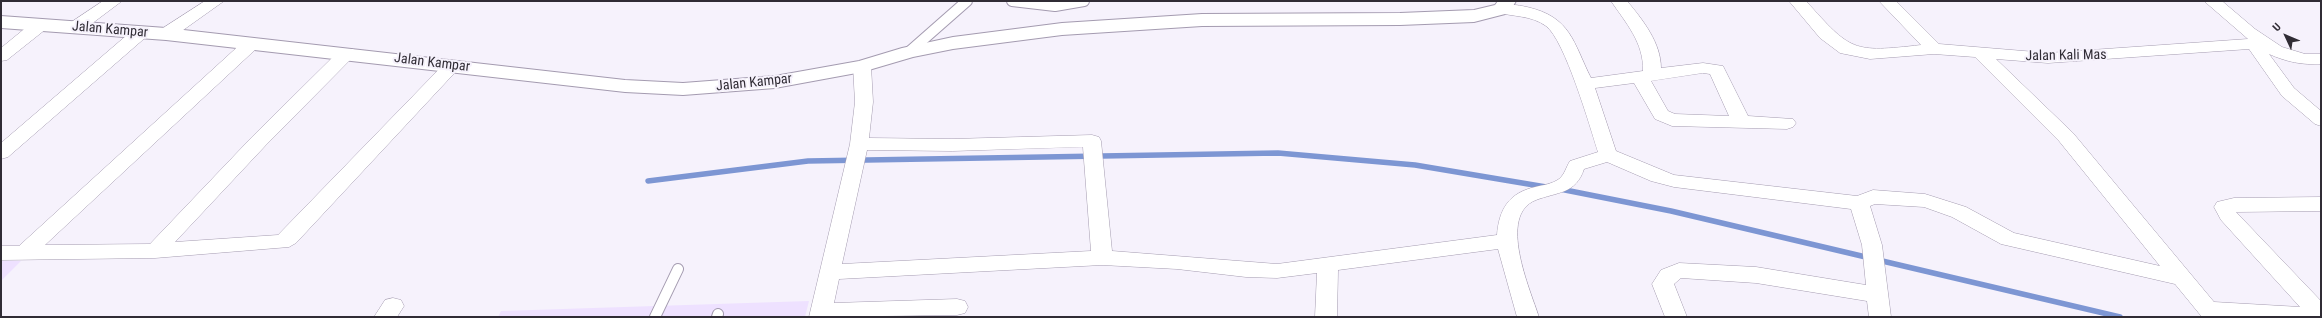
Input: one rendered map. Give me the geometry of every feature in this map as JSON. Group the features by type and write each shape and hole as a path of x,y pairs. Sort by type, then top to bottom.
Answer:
{"street":[{"path":"76,27 114,1"},
{"path":"166,34 216,1"},
{"path":"1619,1 1635,21 1644,36 1653,66 1646,76"},
{"name":"Jalan Kali Mas","path":"1797,1 1837,44 1857,53 1871,54 1934,49 2028,57 2094,56 2259,44"},
{"path":"1887,1 1934,49"},
{"path":"2212,1 2259,44 2288,92 2321,120"},
{"path":"1504,5 1551,21 1558,28 1585,84 1608,154"},
{"name":"Jalan Kampar","path":"1,22 76,27 140,34 166,34 347,53 625,86 683,89 775,82 862,66 909,52 953,44 1062,29 1202,20 1474,16 1504,5"},
{"path":"1,56 40,24"},
{"path":"1,153 140,34"},
{"path":"23,254 251,44"},
{"path":"2259,44 2282,55 2310,61 2321,59"},
{"path":"155,251 259,141 347,53"},
{"path":"1980,53 2066,137 2211,313 2315,316 2316,313 2312,306 2228,215 2224,207 2234,205 2321,204"},
{"path":"1,253 23,254 155,251 282,242 289,238 452,66"},
{"path":"862,66 864,102 859,147 832,272 820,314 957,307"},
{"path":"1585,84 1703,68 1717,70 1740,122"},
{"path":"1646,76 1661,115 1666,118 1686,121 1787,123"},
{"path":"859,147 1092,141 1102,258"},
{"path":"1528,317 1506,241 1507,219 1513,207 1524,198 1551,191 1571,178 1578,165 1608,154 1658,177 1674,181 1859,203 1873,197 1925,202 1959,212 2008,239 2182,278"},
{"path":"1859,203 1872,245 1880,317"},
{"path":"832,272 1102,258 1177,262 1246,270 1277,271 1506,241"},
{"path":"1326,317 1328,264"},
{"path":"1676,317 1663,284 1668,275 1679,270 1756,275 1877,295"}],"lane":[{"path":"909,52 966,1"},
{"path":"1012,1 1055,6 1084,1"},
{"path":"655,317 678,269"}],"shaded area":[{"path":"1,261 21,261 1,281"},
{"path":"809,301 805,317 498,317 501,311"}],"waterway":[{"path":"648,181 808,161 1278,153 1415,165 1546,187"},
{"path":"1560,189 1671,211 1870,258"},
{"path":"1878,260 2120,317"}]}
